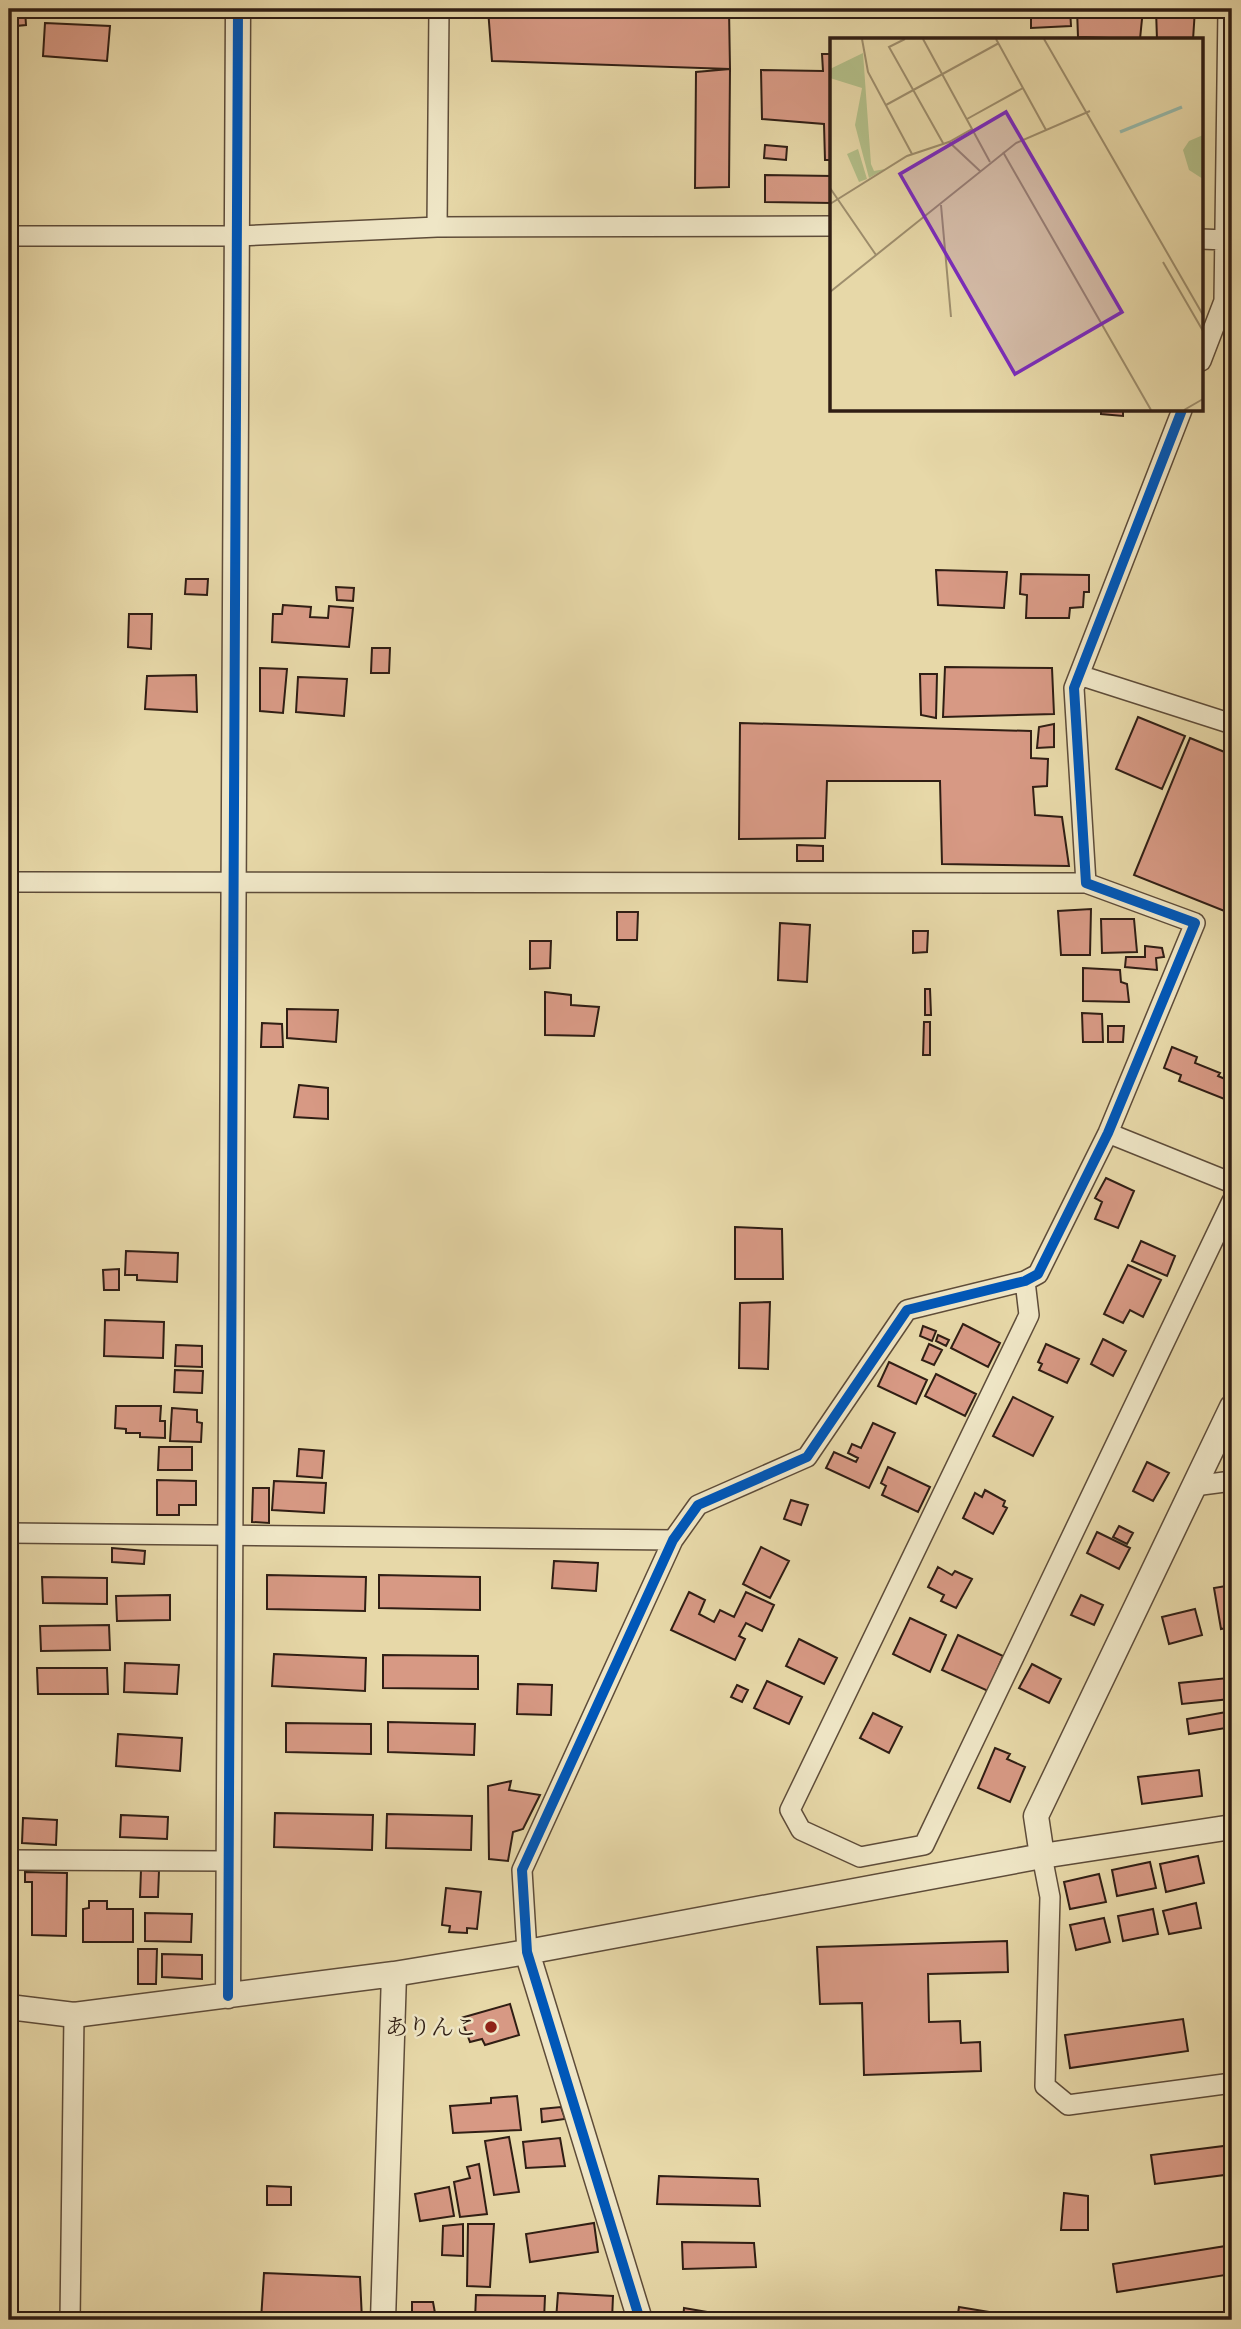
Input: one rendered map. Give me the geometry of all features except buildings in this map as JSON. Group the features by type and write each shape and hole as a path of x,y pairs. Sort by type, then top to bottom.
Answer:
{"street":[{"path":"228,1996 238,9"},
{"path":"438,227 439,9"},
{"path":"1202,359 1224,301 1230,105 1228,9"},
{"path":"9,236 237,236 438,227 830,226"},
{"path":"1202,239 1226,240"},
{"path":"1086,883 1074,688 1182,411"},
{"path":"1079,675 1232,724"},
{"path":"9,881 1086,883 1195,923 1108,1133 1038,1274 1025,1282 907,1310 807,1457 698,1506 673,1540 522,1870 527,1952 640,2320"},
{"path":"1108,1133 1232,1183"},
{"path":"1025,1282 1029,1315 790,1810 801,1830 860,1857 924,1844 1232,1201"},
{"path":"1232,1407 1036,1816 1050,1897 1045,2087 1068,2105 1232,2083"},
{"path":"1194,1486 1232,1481"},
{"path":"9,1533 673,1540"},
{"path":"9,2007 74,2015 394,1974 527,1952 1042,1856 1232,1827"},
{"path":"9,1860 229,1861"},
{"path":"383,2320 394,1974"},
{"path":"70,2320 74,2015"}],"cycle path":[{"path":"228,1996 238,9"},
{"path":"640,2320 527,1952 522,1870 673,1540 698,1505 807,1457 907,1310 1025,1281 1038,1274 1108,1133 1195,923 1086,883 1074,688 1182,411"}],"place":[{"name":"ありんこ","path":"491,2027"}]}
